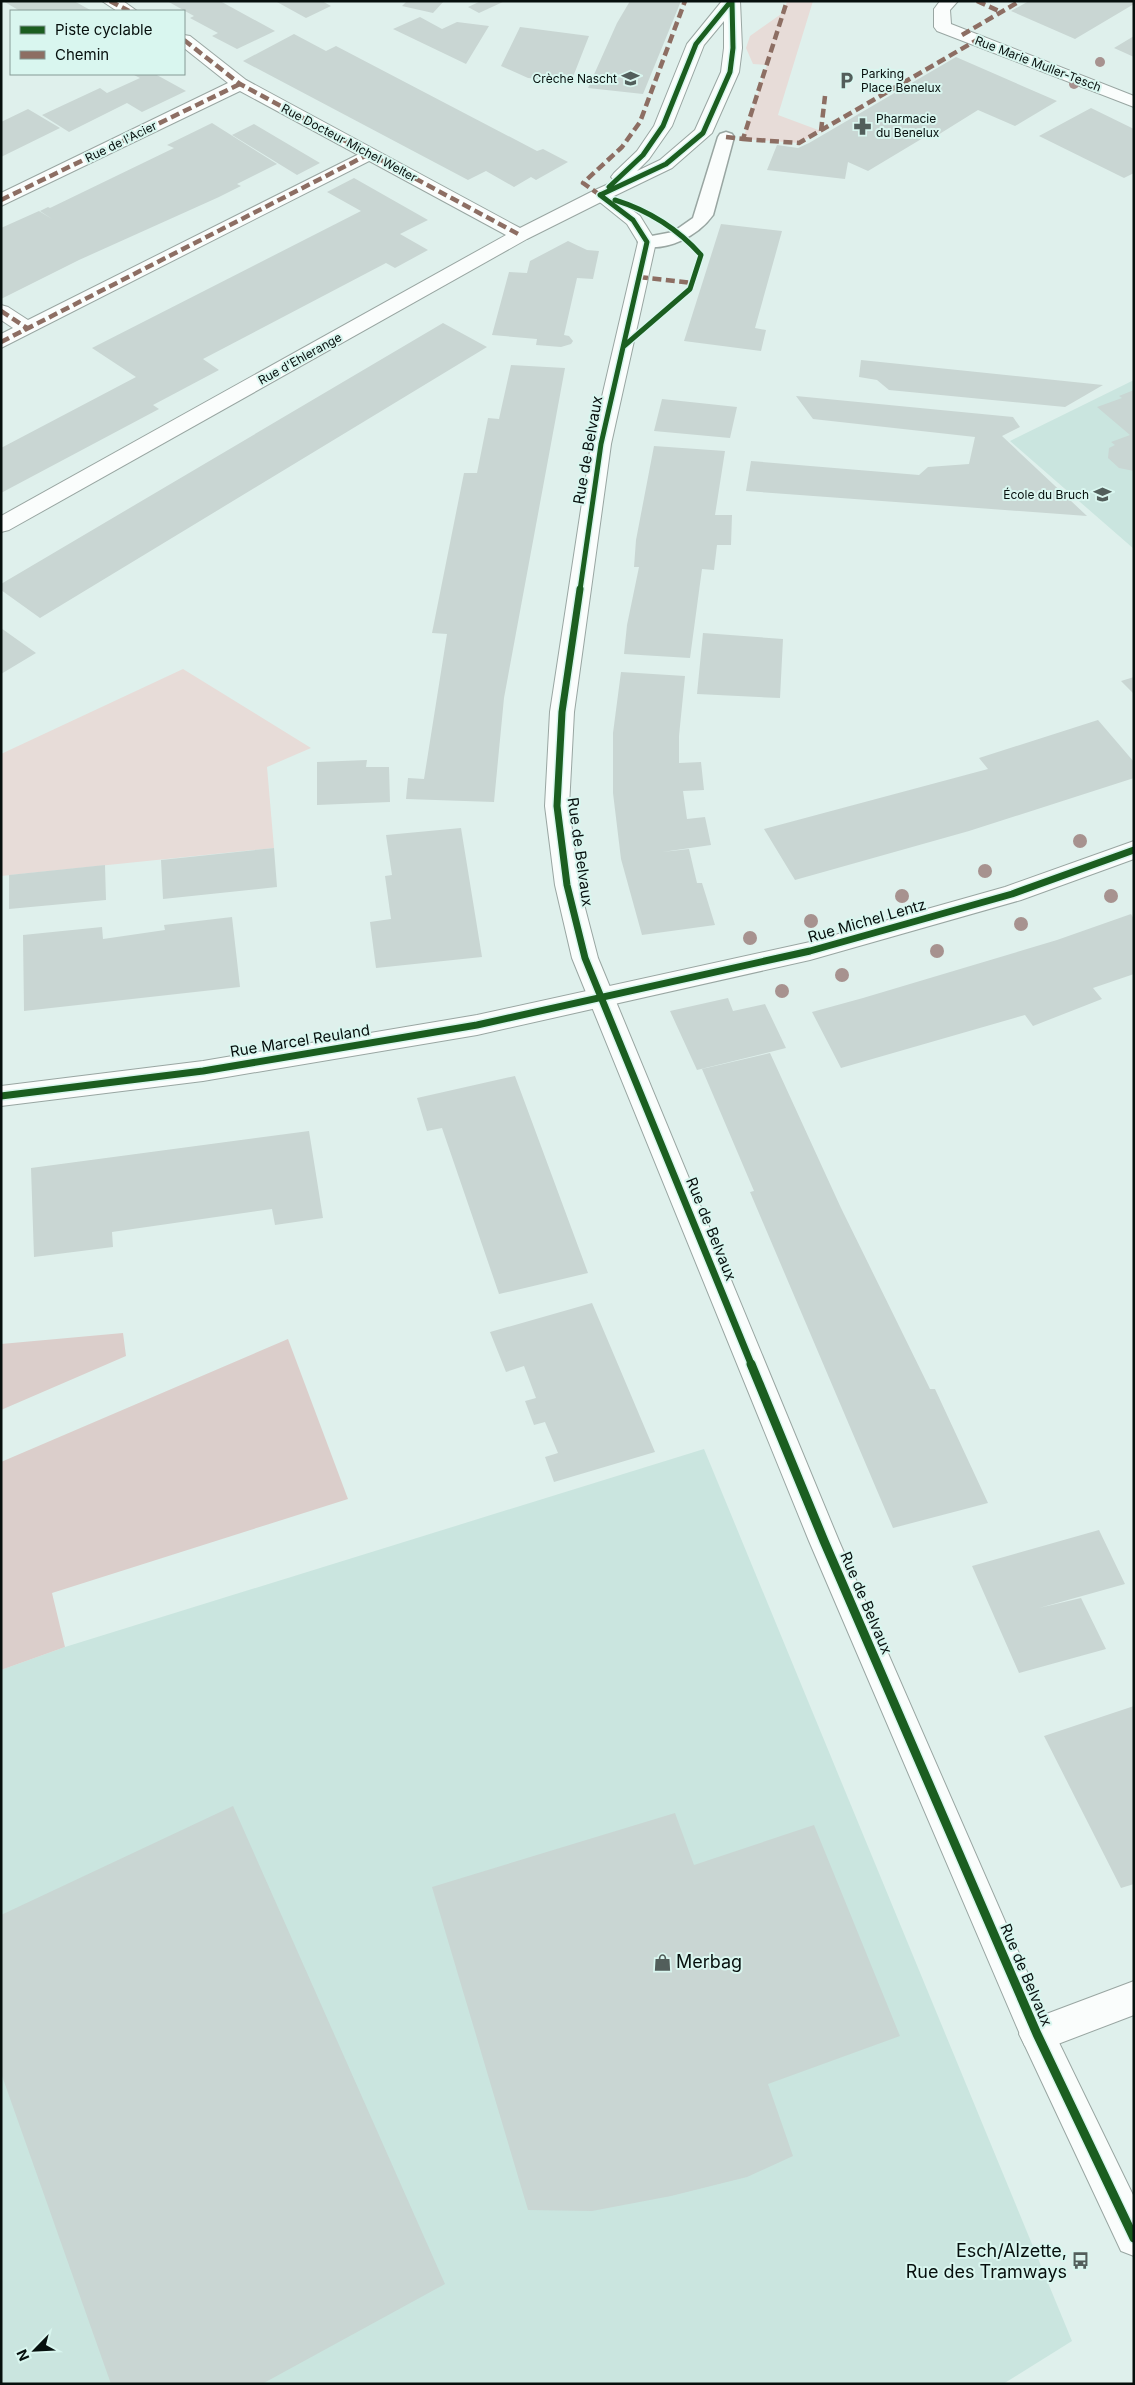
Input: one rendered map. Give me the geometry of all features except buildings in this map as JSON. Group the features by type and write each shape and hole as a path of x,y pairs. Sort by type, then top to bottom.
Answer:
{"street":[{"path":"110,1 127,10"},
{"path":"600,195 666,164 703,133 730,72 733,48 732,1"},
{"path":"600,195 644,155 664,126 696,44 732,1"},
{"name":"Rue Marie Muller-Tesch","path":"950,1 942,9 943,27 1134,102"},
{"name":"Rue Docteur Michel Welter","path":"185,41 240,84 520,235"},
{"name":"Rue de l'Acier","path":"1,200 240,84"},
{"path":"1,342 369,154"},
{"path":"600,195 622,209 639,224 647,242"},
{"name":"Rue d'Ehlerange","path":"1,526 520,235 600,195"},
{"name":"Rue de Belvaux","path":"647,242 600,444 562,712 557,806 567,885 585,958 824,1541 1037,2034 1134,2238"},
{"path":"1,311 28,328 1,342"},
{"name":"Rue Michel Lentz","path":"601,998 810,952 1012,894 1134,850"},
{"name":"Rue Marcel Reuland","path":"1,1096 203,1071 477,1025 601,998"},
{"path":"1037,2034 1134,1998"}],"lane":[{"path":"647,242 675,237 697,226 704,215 726,138"}],"shaded area":[{"path":"787,1 813,1 778,115 821,131 799,143 743,139 767,65 753,64 746,48 750,36 784,12"},
{"name":"École du Bruch","path":"1134,380 1134,549 1010,441"},
{"path":"183,669 311,748 267,767 274,848 1,876 1,754"},
{"path":"123,1333 126,1356 1,1410 1,1344"},
{"path":"288,1339 348,1499 52,1593 65,1647 1,1670 1,1462"},
{"path":"704,1449 1072,2341 1003,2384 1,2384 1,1670 65,1647"}],"marked path":[{"path":"110,1 127,10"},
{"path":"600,195 583,183 622,147 640,122 685,1"},
{"path":"726,137 743,139 787,1"},
{"path":"977,1 1001,12"},
{"path":"962,35 1020,1"},
{"path":"743,139 799,143 977,40"},
{"path":"185,41 240,84 520,235"},
{"path":"1,200 240,84"},
{"path":"821,131 825,96"},
{"path":"1,342 369,154"},
{"path":"639,277 692,283"},
{"path":"1,311 27,328 24,330"}],"cycle path":[{"path":"609,187 643,155 663,126 696,44 731,1"},
{"path":"600,195 666,164 703,133 730,72 733,48 732,1"},
{"path":"600,195 628,214 643,233 647,242 601,444 562,712 557,806 567,885 585,958 824,1541 1037,2034 1134,2238"},
{"path":"615,200 652,214 673,227 701,255 690,289 624,346"},
{"path":"1,1096 203,1071 477,1025 810,951 1012,894 1134,850"}],"place":[{"name":"Crèche Nascht","path":"631,79"},
{"name":"Parking Place Benelux","path":"847,81"},
{"name":"Pharmacie du Benelux","path":"862,126"},
{"name":"École du Bruch","path":"1103,495"},
{"name":"Merbag","path":"662,1962"},
{"name":"Esch/Alzette, Rue des Tramways","path":"1081,2261"}]}
